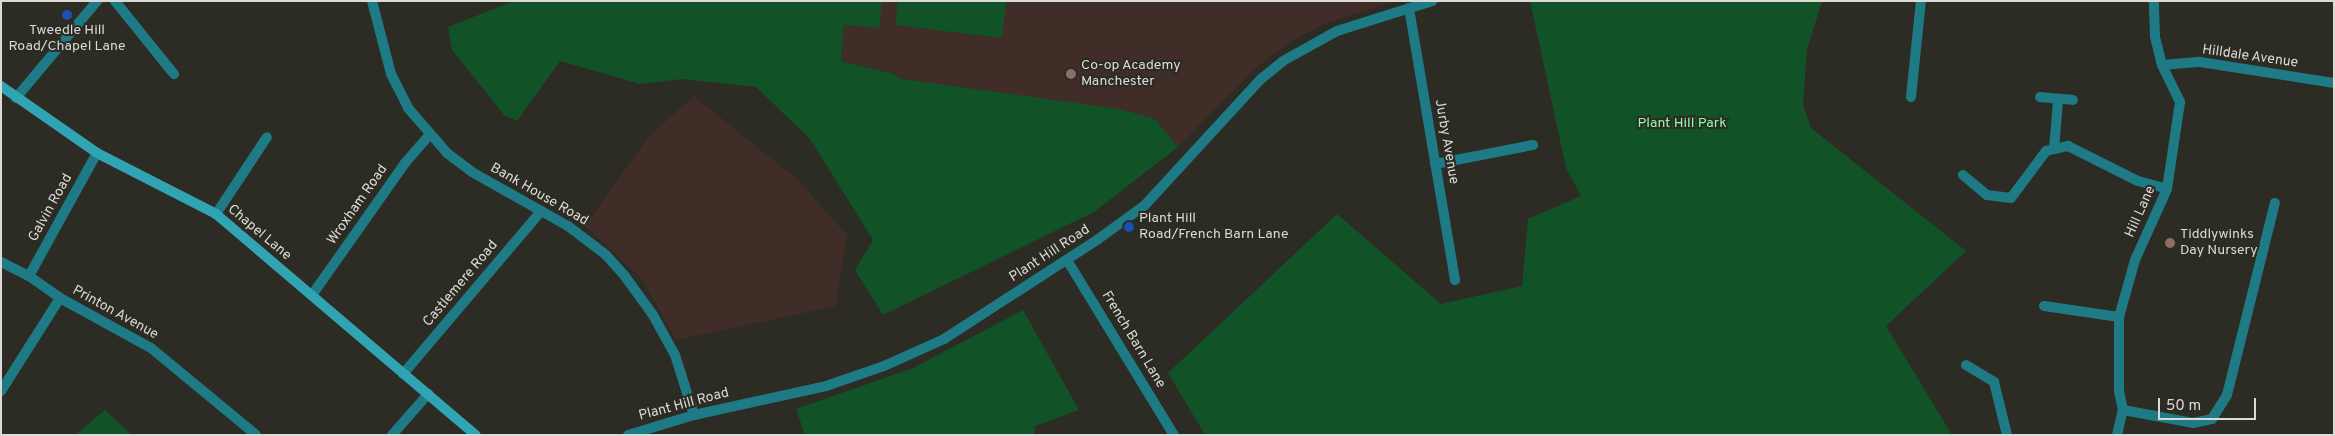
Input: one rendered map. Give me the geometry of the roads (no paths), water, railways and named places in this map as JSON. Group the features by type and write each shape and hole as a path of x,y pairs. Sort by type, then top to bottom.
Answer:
{"street":[{"path":"16,98 97,1"},
{"path":"115,1 174,74"},
{"name":"Bank House Road","path":"372,1 391,74 408,108 447,153 472,172 584,237 634,286 675,355 694,415"},
{"name":"Plant Hill Road","path":"628,435 694,415 826,386 884,366 944,339 1067,260 1145,205 1261,79 1283,61 1337,31 1432,1"},
{"path":"1911,97 1921,1"},
{"name":"Hill Lane","path":"2117,435 2123,410 2119,391 2120,317 2135,260 2167,189 2180,102 2162,65 2155,36 2154,1"},
{"name":"Jurby Avenue","path":"1409,8 1455,280"},
{"name":"Hilldale Avenue","path":"2162,65 2200,62 2334,83"},
{"name":"Chapel Lane","path":"1,86 97,153 216,214 476,435"},
{"path":"2040,97 2073,100"},
{"path":"2054,149 2058,100"},
{"name":"Wroxham Road","path":"312,295 405,163 430,134"},
{"path":"216,214 267,137"},
{"path":"1435,164 1532,145"},
{"path":"1963,175 1987,195 2010,198 2046,151 2068,146 2138,181 2167,189"},
{"name":"Galvin Road","path":"29,276 97,153"},
{"path":"2123,410 2193,423 2212,419 2227,394 2276,203"},
{"name":"Castlemere Road","path":"403,374 541,211"},
{"name":"French Barn Lane","path":"1067,260 1174,435"},
{"name":"Printon Avenue","path":"1,262 29,276 60,298 151,348 256,435"},
{"path":"1,391 60,298"},
{"path":"2044,306 2120,317"},
{"path":"1966,365 1994,382 2007,435"},
{"path":"392,435 428,394"}],"place":[{"name":"Tweedle Hill Road/Chapel Lane","path":"67,15"},
{"name":"Co-op Academy Manchester","path":"1071,74"},
{"name":"Plant Hill Road/French Barn Lane","path":"1129,227"},
{"name":"Tiddlywinks Day Nursery","path":"2170,243"}],"park label":[{"name":"Plant Hill Park","path":"1682,124"}]}
